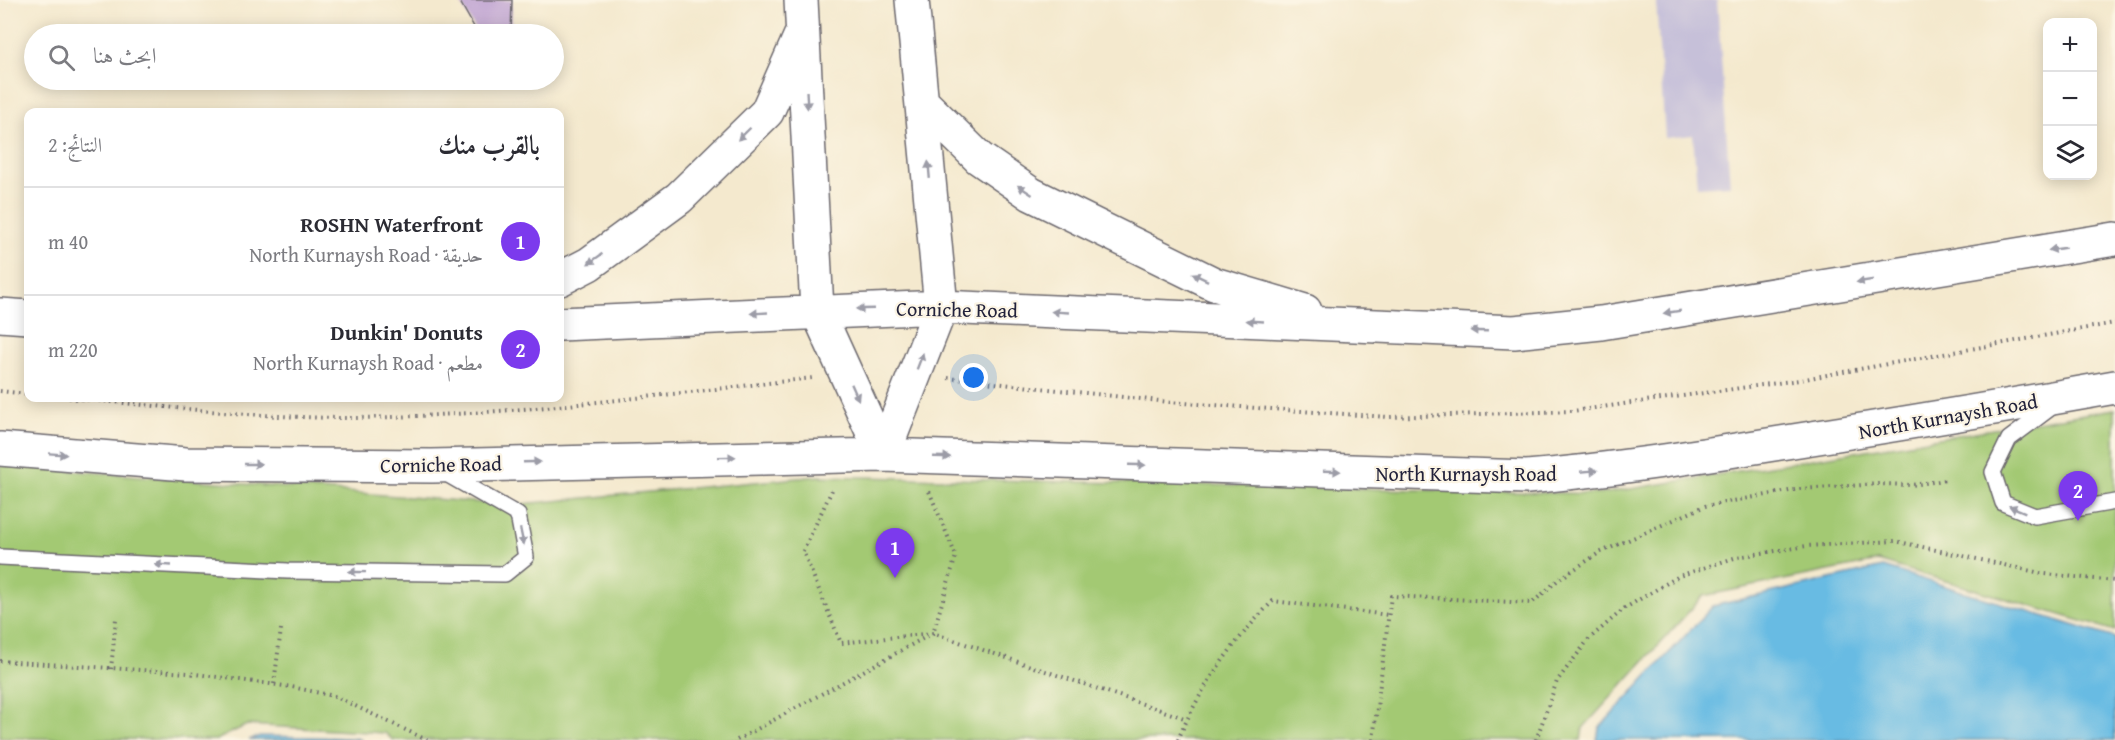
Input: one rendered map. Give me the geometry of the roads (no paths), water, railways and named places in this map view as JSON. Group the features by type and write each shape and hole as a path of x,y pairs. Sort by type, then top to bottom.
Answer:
{"main road":[{"path":"883,455 941,307 912,0"},
{"path":"564,277 589,264 679,198 767,112 802,15"},
{"path":"802,15 817,310 883,455"},
{"path":"923,103 979,159 1031,194 1214,284 1355,326 1514,332 1601,323 2115,239"},
{"name":"Corniche Road","path":"564,324 817,310 941,307 1355,326"},
{"path":"0,315 24,317"},
{"name":"North Kurnaysh Road","path":"883,455 1527,477 1597,471 1701,456 2115,387"},
{"name":"Corniche Road","path":"0,449 186,464 432,466 883,455"}],"lane":[{"path":"2067,395 2009,439 1993,472 2003,503 2035,516 2115,502"},
{"path":"0,557 288,571 505,574 526,557 518,514 432,466"}],"water":[{"path":"1883,567 2115,638 2115,740 1597,740 1599,728 1713,606"},
{"path":"260,736 356,738 362,740 249,740"}],"place":[{"name":"Dunkin' Donuts","path":"2078,521"},
{"name":"ROSHN Waterfront","path":"895,578"}]}
